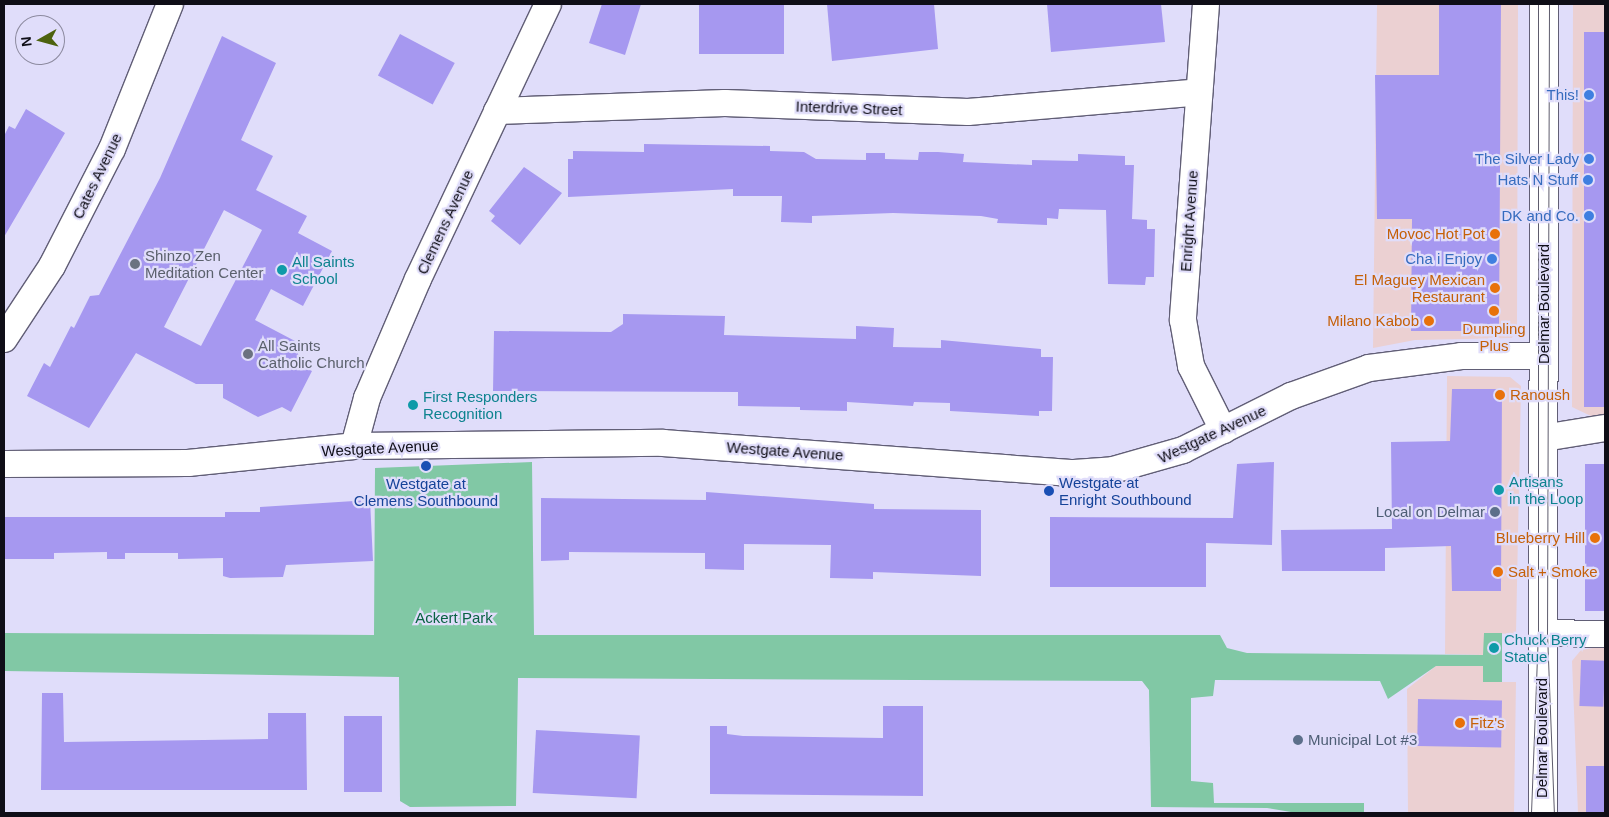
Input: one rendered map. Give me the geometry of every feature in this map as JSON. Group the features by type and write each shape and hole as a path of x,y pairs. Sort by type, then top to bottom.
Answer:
{"main road":[{"name":"Delmar Boulevard","path":"1543,813 1544,4"}],"street":[{"name":"Cates Avenue","path":"4,339 52,266 112,149 170,4"},
{"name":"Clemens Avenue","path":"354,446 378,373 497,111 548,4"},
{"name":"Enright Avenue","path":"1206,4 1184,339 1191,366 1223,430"},
{"name":"Interdrive Street","path":"497,111 725,103 968,112 1199,92"},
{"name":"Westgate Avenue","path":"4,464 188,463 354,446 663,443 1074,473 1144,464 1223,430 1291,396 1369,368 1461,356 1544,356"},
{"path":"1543,438 1605,428"},
{"path":"1542,633 1605,634"}],"shaded area":[{"path":"1377,4 1518,4 1517,328 1512,338 1415,340 1373,348"},
{"path":"1573,4 1605,4 1605,415 1593,417 1572,407"},
{"path":"1447,376 1510,377 1521,386 1516,634 1484,633 1484,655 1445,654"},
{"path":"1605,646 1605,813 1578,813 1572,661 1581,650"},
{"path":"1436,666 1484,666 1484,682 1516,682 1514,813 1408,813 1407,689"}],"green space":[{"name":"Ackert Park","path":"532,462 534,635 1220,635 1227,648 1247,653 1483,655 1484,633 1502,633 1502,682 1483,682 1483,666 1436,666 1388,699 1380,681 1215,680 1213,696 1191,698 1191,781 1213,783 1214,803 1364,803 1364,813 1297,813 1267,808 1151,807 1149,690 1142,681 518,678 516,806 410,807 400,801 399,677 4,671 4,633 374,635 375,468"}],"building":[{"path":"602,4 641,4 625,55 589,43"},
{"path":"699,4 784,4 784,54 699,54"},
{"path":"827,4 934,4 938,49 832,61"},
{"path":"1047,4 1161,4 1165,42 1051,52"},
{"path":"1439,4 1501,4 1499,331 1411,331 1412,219 1377,219 1375,75 1439,75"},
{"path":"1584,32 1605,32 1605,407 1584,407"},
{"path":"400,34 455,63 433,105 378,75"},
{"path":"222,36 276,63 241,140 273,156 256,190 307,216 298,233 332,251 303,306 271,289 255,320 295,341 301,366 312,371 291,412 282,407 258,417 223,398 223,384 196,384 136,353 89,428 27,396 44,363 50,367 71,326 74,328 90,296 99,295 160,178","holes":["224,210 262,230 201,346 164,327"]},
{"path":"26,109 65,133 4,237 4,136 9,126 15,129"},
{"path":"644,144 770,146 770,151 804,152 816,159 866,160 866,153 885,153 885,159 918,160 919,152 938,152 964,154 963,162 1032,165 1032,160 1078,161 1078,154 1125,156 1125,165 1134,165 1132,219 1147,220 1147,229 1155,229 1154,277 1146,277 1145,285 1108,284 1106,210 1059,209 1058,219 1047,218 1047,225 997,223 998,219 981,216 893,213 812,216 812,223 781,222 782,196 733,196 733,189 568,197 568,159 573,159 573,151 644,152"},
{"path":"524,167 562,193 520,245 491,221 495,216 489,211"},
{"path":"623,314 725,316 724,335 856,339 856,326 894,328 893,347 941,348 941,340 1041,349 1041,357 1053,357 1052,411 1039,411 1039,416 950,411 950,403 914,402 913,406 847,402 847,411 800,410 800,407 738,406 738,392 493,391 494,331 611,332 623,324"},
{"path":"1452,389 1502,389 1501,591 1452,591 1451,546 1385,548 1385,571 1282,571 1281,530 1392,529 1391,442 1450,441"},
{"path":"1274,462 1272,545 1206,543 1206,587 1050,587 1050,517 1233,518 1237,464"},
{"name":"Blueberry Hill","path":"1585,464 1605,464 1605,611 1585,611"},
{"path":"706,492 874,504 874,509 981,510 981,576 873,572 873,579 830,578 831,545 744,544 744,570 705,569 705,553 569,552 569,560 541,561 541,498 706,500"},
{"path":"370,500 373,561 286,565 283,577 230,578 223,576 223,558 178,559 178,553 125,553 125,559 107,559 107,552 54,553 54,559 4,559 4,517 225,517 225,512 260,512 260,507"},
{"path":"1581,660 1605,661 1603,707 1579,706"},
{"path":"42,693 63,693 64,742 268,739 268,713 306,713 307,790 41,790"},
{"name":"Fitz's","path":"1418,699 1502,700 1501,747 1417,746"},
{"path":"883,706 923,706 923,796 710,794 710,726 727,726 727,734 743,736 883,738"},
{"path":"344,716 382,716 382,792 344,792"},
{"path":"536,730 640,735 637,798 533,793"},
{"path":"1586,766 1605,766 1605,813 1586,813"}],"tram line":[{"path":"1531,813 1538,631 1538,4"},
{"path":"1549,4 1547,633 1554,813"}],"place":[{"name":"This!","path":"1589,95"},
{"name":"The Silver Lady","path":"1589,159"},
{"name":"Hats N Stuff","path":"1588,180"},
{"name":"DK and Co.","path":"1589,216"},
{"name":"Movoc Hot Pot","path":"1495,234"},
{"name":"Cha i Enjoy","path":"1492,259"},
{"name":"Shinzo Zen Meditation Center","path":"135,264"},
{"name":"All Saints School","path":"282,270"},
{"name":"El Maguey Mexican Restaurant","path":"1495,288"},
{"name":"Dumpling Plus","path":"1494,311"},
{"name":"Milano Kabob","path":"1429,321"},
{"name":"All Saints Catholic Church","path":"248,354"},
{"name":"Ranoush","path":"1500,395"},
{"name":"First Responders Recognition","path":"413,405"},
{"name":"Westgate at Clemens Southbound","path":"426,466"},
{"name":"Artisans in the Loop","path":"1499,490"},
{"name":"Westgate at Enright Southbound","path":"1049,491"},
{"name":"Local on Delmar","path":"1495,512"},
{"name":"Blueberry Hill","path":"1595,538"},
{"name":"Salt + Smoke","path":"1498,572"},
{"name":"Chuck Berry Statue","path":"1494,648"},
{"name":"Fitz's","path":"1460,723"},
{"name":"Municipal Lot #3","path":"1298,740"}]}
